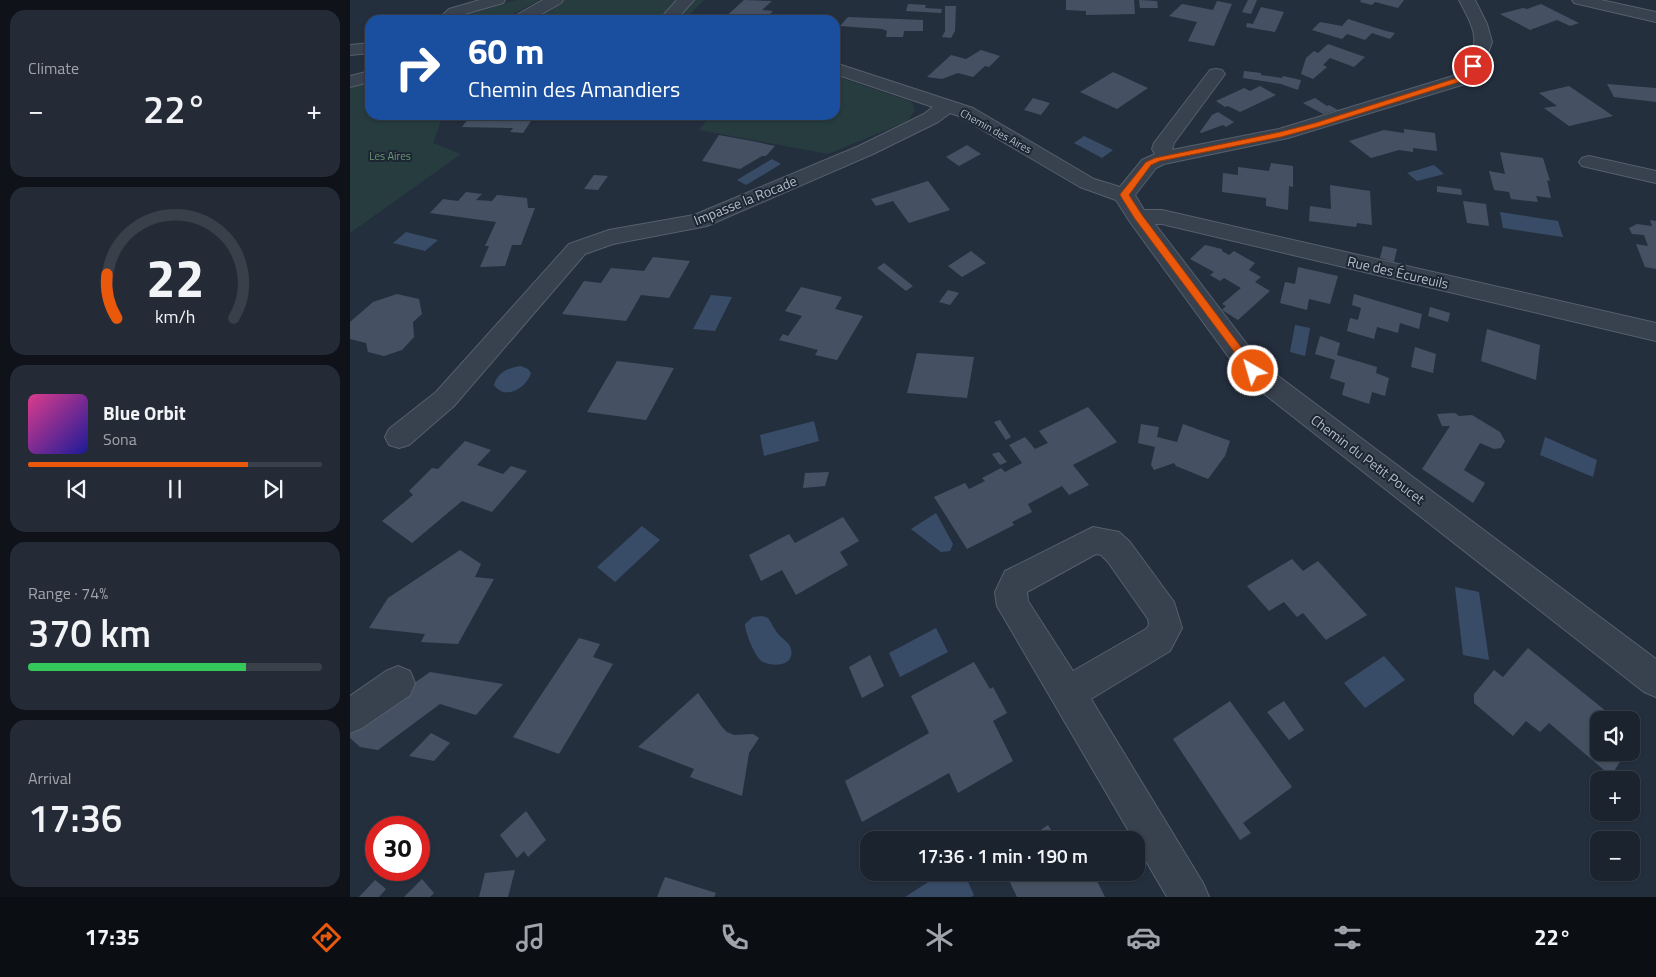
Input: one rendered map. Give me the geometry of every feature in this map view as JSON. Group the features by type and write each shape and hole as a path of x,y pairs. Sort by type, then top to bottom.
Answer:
{"street":[{"path":"451,15 455,12 497,0"},
{"path":"528,15 555,0"},
{"path":"672,15 686,0"},
{"path":"1124,195 1148,164 1166,158 1309,127 1459,80 1473,66 1483,52 1483,30 1467,0"},
{"path":"1580,0 1656,17"},
{"path":"350,50 365,48"},
{"name":"Chemin des Aires","path":"840,70 966,112 1087,183 1124,195"},
{"path":"1166,158 1162,150 1164,142 1216,74"},
{"path":"350,82 365,78"},
{"name":"Impasse la Rocade","path":"399,438 445,399 577,249 609,237 699,221 866,150 932,118 948,105"},
{"path":"1589,162 1656,177"},
{"name":"Chemin du Petit Poucet","path":"1124,195 1253,371 1656,680"},
{"name":"Rue des Écureuils","path":"1138,216 1162,217 1656,332"},
{"path":"1068,694 1158,640 1166,628 1163,613 1119,552 1108,542 1093,540 1016,581 1011,592 1013,606 1068,694 1188,897"},
{"path":"350,716 398,683"}],"green space":[{"path":"516,0 540,0 511,15 463,15"},
{"path":"555,0 704,0 689,15 528,15"},
{"path":"840,78 912,102 915,110 908,121 828,154 699,130 707,120 840,120"},
{"name":"Les Aires","path":"365,84 365,120 441,120 433,143 461,154 350,233 350,88"}],"water":[{"path":"1084,136 1113,150 1102,158 1074,143"},
{"path":"772,159 781,164 746,185 737,180"},
{"path":"1434,165 1444,174 1417,181 1407,173"},
{"path":"1500,212 1558,221 1563,237 1503,228"},
{"path":"406,232 438,240 425,251 393,243"},
{"path":"711,295 732,297 715,331 693,329"},
{"path":"1295,325 1310,328 1305,356 1290,352"},
{"path":"521,366 528,369 531,373 520,388 515,391 504,392 494,385 504,371"},
{"path":"814,421 819,441 764,456 760,435"},
{"path":"1545,437 1597,460 1593,477 1540,455"},
{"path":"936,513 953,544 950,551 941,552 911,529"},
{"path":"642,526 660,540 615,582 597,567"},
{"path":"1455,587 1479,592 1489,660 1463,655"},
{"path":"762,616 768,618 790,646 790,659 783,664 763,662 754,650 745,624 753,617"},
{"path":"936,628 948,652 900,677 889,653"},
{"path":"1384,656 1405,680 1365,708 1344,683"},
{"path":"930,881 968,881 974,895 971,897 905,897"}],"building":[{"path":"744,0 772,1 762,10 773,11 769,15 728,15"},
{"path":"1066,0 1134,0 1135,14 1086,15 1086,11 1066,10"},
{"path":"1139,0 1157,1 1158,8 1140,8"},
{"path":"1248,0 1257,0 1251,14 1242,12"},
{"path":"1361,0 1404,0 1398,8 1375,2 1372,5 1360,2"},
{"path":"1217,1 1232,4 1214,46 1188,41 1197,22 1169,16 1182,4 1213,10"},
{"path":"908,4 926,5 925,8 942,9 941,13 906,11"},
{"path":"1541,4 1579,23 1570,26 1557,20 1530,30 1500,14 1523,8 1527,9"},
{"path":"945,6 956,6 955,31 951,38 942,37 945,31"},
{"path":"1261,7 1284,12 1275,32 1246,27 1247,23 1253,24"},
{"path":"848,17 923,20 923,31 904,31 903,37 886,37 887,31 882,29 840,26"},
{"path":"1348,19 1395,33 1390,39 1372,33 1365,40 1347,34 1342,39 1312,30 1320,22 1342,26"},
{"path":"1328,44 1365,57 1354,67 1330,58 1323,65 1327,67 1313,79 1301,74 1306,58 1314,51 1318,53"},
{"path":"981,50 1000,56 989,67 985,66 973,77 958,73 942,79 927,77 951,55 966,59"},
{"path":"1244,71 1301,80 1298,90 1281,84 1243,78"},
{"path":"1113,72 1148,88 1117,109 1080,92"},
{"path":"1607,84 1656,88 1656,102 1614,97"},
{"path":"1260,86 1276,95 1240,112 1228,106 1225,107 1216,101 1244,88 1250,91"},
{"path":"1569,86 1613,116 1569,126 1544,108 1557,106 1539,93"},
{"path":"1033,98 1050,103 1041,115 1024,110"},
{"path":"1315,98 1327,106 1329,105 1338,110 1323,114 1303,103"},
{"path":"1218,112 1234,122 1226,127 1223,125 1201,133 1212,115"},
{"path":"467,120 532,120 523,133 510,132 513,128 462,127"},
{"path":"1404,129 1435,133 1437,151 1413,148 1413,152 1399,150 1371,158 1349,141 1384,130 1404,133"},
{"path":"719,135 775,146 766,156 762,156 740,169 702,161"},
{"path":"967,145 981,154 959,166 946,157"},
{"path":"1500,152 1543,158 1550,181 1547,180 1551,198 1536,196 1538,202 1511,199 1509,192 1494,190 1489,171 1505,174"},
{"path":"1271,163 1293,166 1293,187 1289,186 1288,210 1266,206 1266,198 1222,192 1223,173 1238,175 1238,167 1269,171"},
{"path":"594,175 608,176 598,190 584,189"},
{"path":"928,181 950,210 909,223 893,201 876,206 871,199"},
{"path":"1330,185 1370,191 1372,225 1357,223 1356,227 1309,221 1310,206 1331,209"},
{"path":"1437,186 1461,189 1462,195 1437,192"},
{"path":"466,192 482,194 476,200 492,201 497,195 527,198 528,208 535,208 521,245 512,245 505,266 480,267 489,246 485,246 496,222 430,213 443,199 458,201"},
{"path":"1463,201 1486,204 1489,226 1467,223"},
{"path":"1650,220 1656,221 1656,269 1645,267 1636,244 1648,246 1644,235 1632,234 1629,228 1637,224 1652,226"},
{"path":"1205,245 1222,249 1222,251 1229,255 1234,251 1255,263 1249,270 1261,277 1255,282 1270,291 1238,320 1222,310 1226,306 1222,304 1241,288 1224,278 1220,281 1210,275 1214,272 1190,259"},
{"path":"1383,246 1397,249 1394,262 1380,258"},
{"path":"971,251 986,263 962,277 948,266"},
{"path":"653,257 690,261 669,298 641,295 626,321 562,314 584,281 601,283 611,268 644,271"},
{"path":"884,263 913,286 906,291 877,268"},
{"path":"1298,267 1338,276 1330,304 1309,299 1307,310 1280,303 1285,282 1295,284"},
{"path":"801,287 842,297 835,309 863,316 837,360 815,355 818,350 779,340 783,334 788,336 802,316 785,311"},
{"path":"948,290 959,293 950,305 939,302"},
{"path":"397,294 419,299 422,314 413,322 414,337 402,350 384,356 368,352 366,343 350,339 350,322 373,302"},
{"path":"1354,294 1422,314 1419,329 1400,323 1398,333 1377,327 1374,339 1347,331 1350,318 1358,320 1361,308 1352,305"},
{"path":"1430,307 1450,313 1448,322 1428,316"},
{"path":"1487,329 1540,345 1536,380 1481,361"},
{"path":"1320,336 1340,343 1337,355 1377,367 1376,373 1389,378 1385,396 1372,392 1369,404 1342,395 1345,383 1330,378 1335,360 1315,354"},
{"path":"1415,347 1436,354 1433,373 1411,367"},
{"path":"917,353 974,357 967,398 907,393"},
{"path":"617,361 674,368 646,420 587,412"},
{"path":"1088,407 1117,442 1073,465 1089,485 1069,495 1062,486 1028,504 1032,512 1012,522 1014,525 967,549 934,497 965,483 969,489 985,481 982,478 1001,468 1005,472 1022,463 1009,445 1025,437 1035,449 1048,443 1039,431"},
{"path":"1455,413 1459,416 1472,415 1500,432 1505,441 1501,448 1494,449 1480,443 1464,470 1485,483 1473,503 1422,469 1450,426 1442,426 1437,414"},
{"path":"1000,420 1011,437 1006,440 994,422"},
{"path":"1141,424 1159,427 1157,437 1177,442 1183,424 1230,441 1225,456 1208,479 1176,466 1174,463 1154,470 1151,465 1155,447 1138,443"},
{"path":"465,441 491,450 477,465 503,474 511,466 527,471 492,512 462,501 412,543 382,521 413,495 409,491 432,468 438,469"},
{"path":"999,452 1007,462 1000,465 992,454"},
{"path":"829,472 825,486 803,488 805,473"},
{"path":"843,517 859,541 840,552 848,565 796,595 782,570 761,581 749,555 789,534 795,543"},
{"path":"460,550 481,564 475,577 494,579 458,644 421,642 425,634 369,628 388,598"},
{"path":"1292,559 1303,571 1318,561 1367,615 1326,640 1303,613 1297,617 1284,602 1269,611 1247,586"},
{"path":"579,638 600,644 593,657 613,664 559,754 513,737"},
{"path":"1528,648 1606,711 1590,711 1590,758 1549,723 1540,732 1526,721 1513,736 1474,703 1474,694 1494,670 1503,677"},
{"path":"870,655 884,686 862,698 849,667"},
{"path":"974,662 990,689 993,687 1007,713 993,721 1013,761 958,793 949,773 862,822 845,781 929,733 911,696"},
{"path":"430,672 503,684 476,715 440,704 378,750 360,747 350,738 350,728"},
{"path":"698,693 727,732 734,735 753,734 759,738 749,753 742,796 690,777 694,769 638,747"},
{"path":"1230,701 1292,787 1243,823 1251,833 1240,840 1173,739"},
{"path":"1284,701 1304,730 1289,740 1267,712"},
{"path":"431,733 450,743 434,761 409,756"},
{"path":"1593,761 1620,761 1614,771 1605,771"},
{"path":"526,811 546,840 528,857 524,851 517,858 500,835"},
{"path":"1048,825 1052,831 1039,831"},
{"path":"515,870 508,897 479,897 485,873"},
{"path":"665,877 716,893 714,897 657,897"},
{"path":"374,881 386,889 379,897 359,897"},
{"path":"420,881 424,881 434,893 430,897 404,897"},
{"path":"1009,881 1097,881 1105,897 1017,897"}],"route":[{"path":"1253,371 1124,195 1148,164 1158,160 1281,134 1318,124 1459,80 1473,66"}]}
